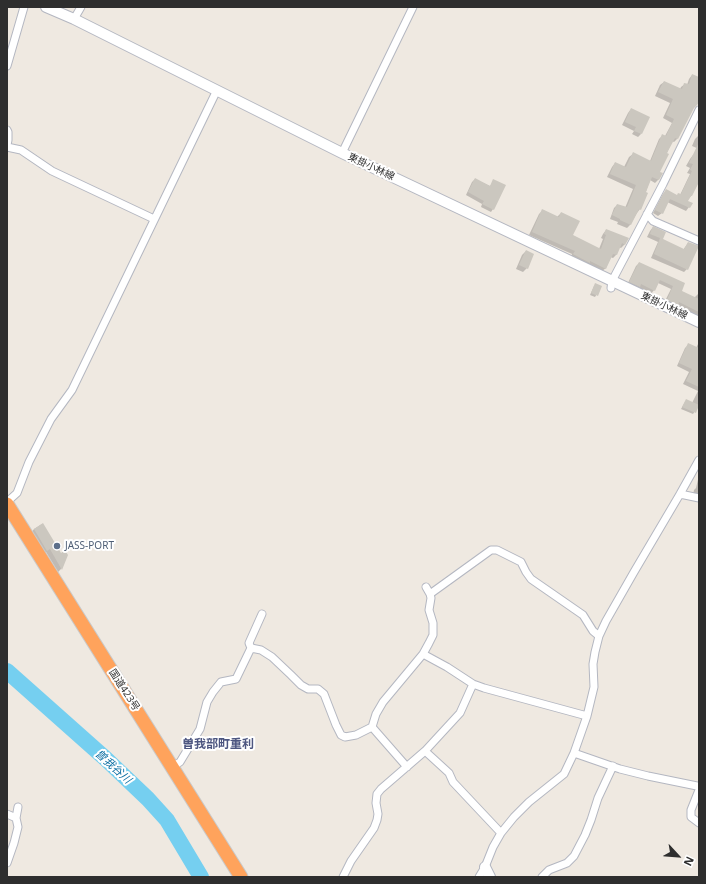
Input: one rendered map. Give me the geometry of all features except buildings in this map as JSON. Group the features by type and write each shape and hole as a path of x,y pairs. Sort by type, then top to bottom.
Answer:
{"highway":[{"name":"国道423号","path":"7,503 241,877"}],"main road":[{"name":"東掛小林線","path":"46,7 74,19 342,153 612,285 699,322"},
{"path":"485,867 490,877"}],"street":[{"path":"7,66 24,7"},
{"path":"74,19 81,7"},
{"path":"342,153 413,7"},
{"path":"7,503 17,493 29,462 51,419 72,390 217,90"},
{"path":"612,285 647,214 664,184 699,110"},
{"path":"7,130 7,146 21,150 52,171 154,219"},
{"path":"647,214 653,221 699,241"},
{"path":"479,877 485,867 493,847 514,817 528,802 564,774 574,753 587,716 594,687 593,664 599,636 606,621 699,460"},
{"path":"680,494 699,498"},
{"path":"251,648 261,650 272,657 301,685 308,689 318,690 324,694 336,725 341,735 345,737 356,735 372,727 376,714 383,702 424,654 433,635 433,623 429,610 431,598 428,591 491,550 497,550 521,562 531,579 583,615 593,631 599,636"},
{"path":"172,767 180,762 200,729 207,702 213,692 221,682 236,679 251,648 249,643 262,614"},
{"path":"424,654 473,684 587,716"},
{"path":"343,877 351,861 378,820 376,803 377,794 425,751 460,713 473,684"},
{"path":"372,727 407,767"},
{"path":"425,751 449,773 453,782 502,833"},
{"path":"574,753 648,776 696,786 699,789 691,810 691,817 699,823"},
{"path":"542,877 548,870 567,863 574,856 588,828 598,798 613,766"},
{"path":"7,861 18,827 16,818 18,807"},
{"path":"7,814 16,818"}],"waterway":[{"name":"曽我谷川","path":"7,671 106,759 148,799 167,820 201,877"}],"place":[{"name":"JASS-PORT","path":"57,546"}],"district":[{"name":"曽我部町重利","path":"218,745"}]}
